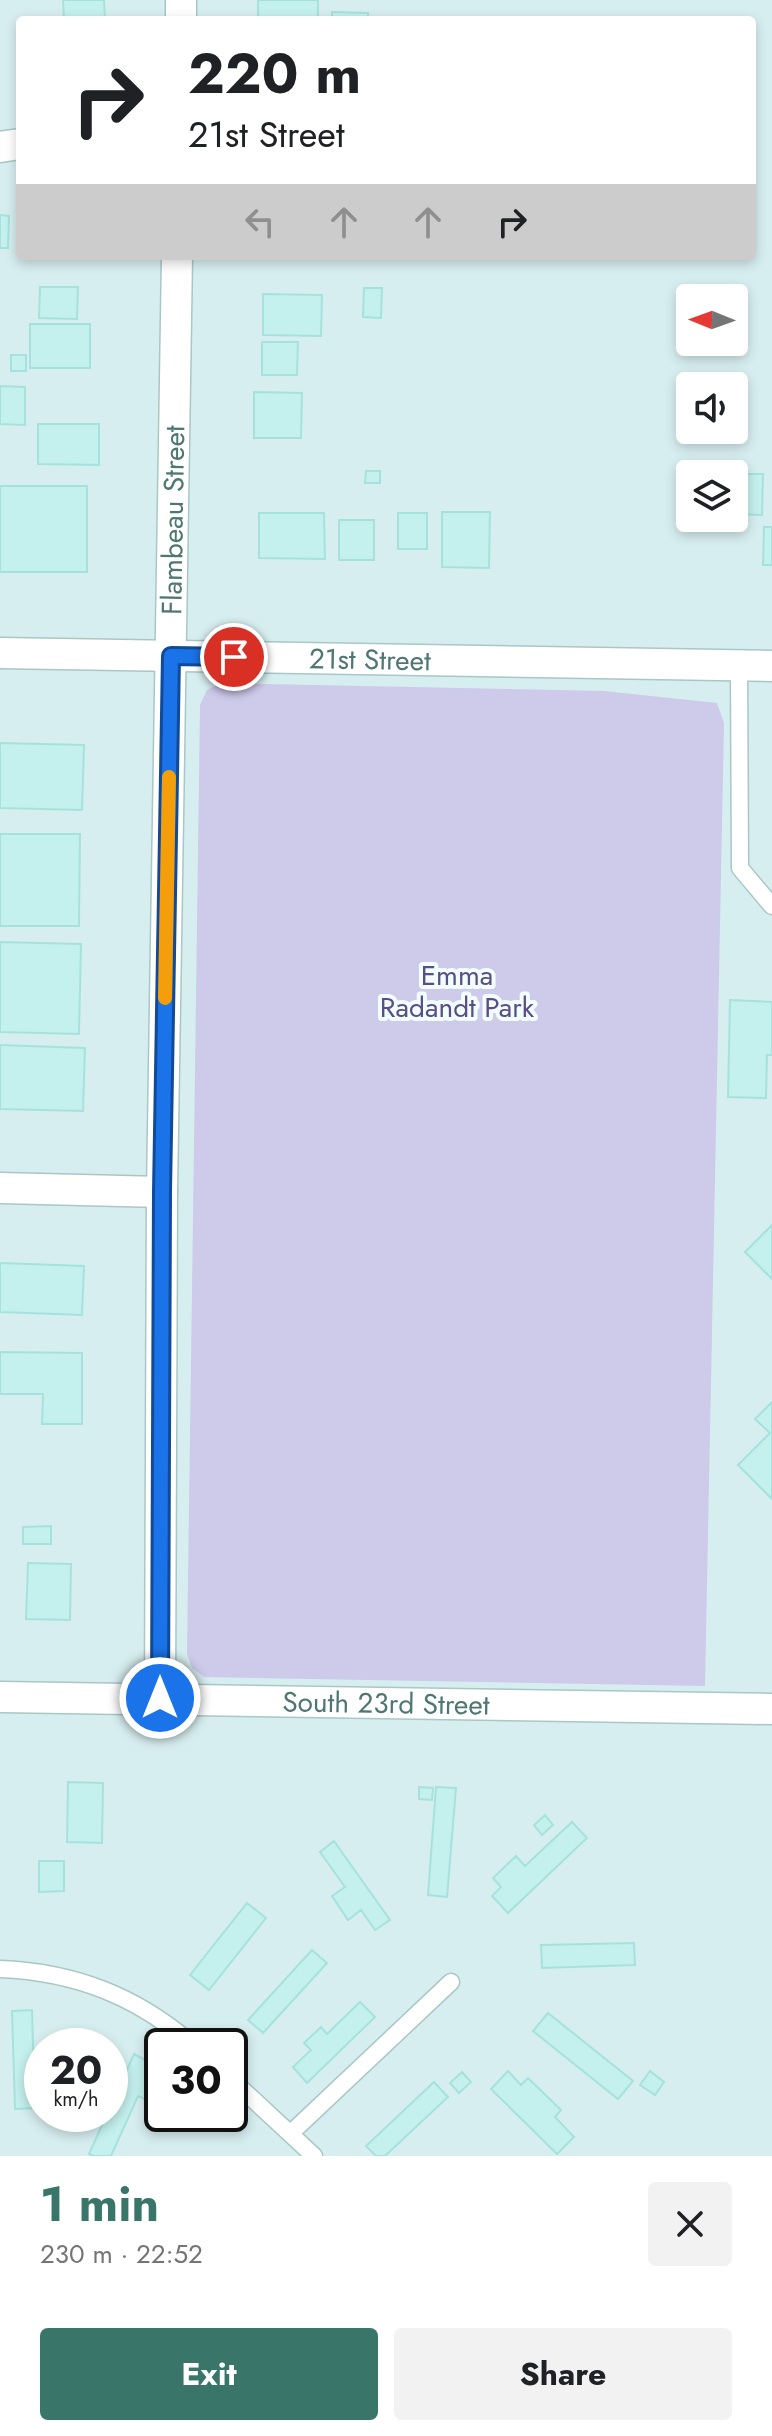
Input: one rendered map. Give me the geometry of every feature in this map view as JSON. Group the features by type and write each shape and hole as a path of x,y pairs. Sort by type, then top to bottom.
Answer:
{"street":[{"name":"Flambeau Street","path":"160,1698 162,1192 177,260"},
{"name":"21st Street","path":"0,653 772,666"},
{"path":"0,1188 162,1192"},
{"name":"South 23rd Street","path":"0,1697 772,1709"}],"lane":[{"path":"739,665 740,868 772,906"},
{"path":"0,1969 44,1970 106,1990 173,2028"},
{"path":"291,2133 451,1982"},
{"path":"248,2094 314,2156"}],"shaded area":[{"path":"0,0 772,0 772,2156 0,2156"}],"green space":[{"name":"Emma Radandt Park","path":"221,683 604,691 717,703 724,723 705,1686 204,1677 192,1668 187,1654 200,705 207,690"}],"building":[{"path":"63,0 104,0 105,16 64,16"},
{"path":"258,0 318,0 318,16 258,16"},
{"path":"332,12 368,13 368,16 332,16"},
{"path":"0,215 9,216 8,248 0,248"},
{"path":"40,287 78,287 77,319 39,318"},
{"path":"364,288 382,288 381,318 363,317"},
{"path":"263,294 322,295 321,336 263,335"},
{"path":"30,324 90,324 90,368 30,368"},
{"path":"262,342 298,342 297,375 262,375"},
{"path":"11,355 26,355 26,371 11,371"},
{"path":"0,386 25,387 25,425 0,424"},
{"path":"254,392 302,393 301,438 254,438"},
{"path":"38,424 99,424 99,465 38,464"},
{"path":"366,471 380,471 380,483 365,483"},
{"path":"748,474 763,474 762,515 748,514"},
{"path":"0,486 87,486 87,572 0,572"},
{"path":"442,512 490,512 489,568 442,567"},
{"path":"259,513 324,513 325,559 259,558"},
{"path":"398,513 427,513 427,549 398,549"},
{"path":"339,520 374,520 374,560 339,560"},
{"path":"764,527 772,527 772,565 763,565"},
{"path":"0,743 84,745 82,810 0,808"},
{"path":"0,834 80,834 79,926 0,926"},
{"path":"0,942 81,944 79,1034 0,1032"},
{"path":"730,1000 772,1002 772,1055 767,1055 766,1098 728,1097"},
{"path":"0,1045 85,1048 83,1111 0,1109"},
{"path":"772,1225 772,1279 745,1252"},
{"path":"0,1263 84,1266 82,1315 0,1312"},
{"path":"0,1352 82,1353 82,1424 42,1424 43,1394 0,1394"},
{"path":"772,1402 772,1499 738,1465 770,1433 755,1419"},
{"path":"51,1526 51,1544 23,1544 23,1527"},
{"path":"28,1563 71,1564 70,1620 26,1619"},
{"path":"68,1782 103,1783 102,1843 67,1842"},
{"path":"419,1787 433,1788 432,1800 419,1799"},
{"path":"436,1787 456,1788 447,1897 428,1895"},
{"path":"545,1815 553,1825 542,1835 534,1825"},
{"path":"572,1822 587,1838 508,1913 492,1896 501,1887 493,1878 516,1856 525,1866"},
{"path":"334,1841 390,1920 375,1930 361,1910 348,1920 332,1896 345,1887 320,1852"},
{"path":"39,1861 64,1861 64,1891 39,1892"},
{"path":"247,1903 266,1918 209,1990 190,1975"},
{"path":"634,1943 635,1965 542,1968 541,1945"},
{"path":"312,1950 327,1963 263,2033 248,2020"},
{"path":"360,2002 375,2017 307,2083 293,2067 311,2050 304,2043 321,2027 327,2034"},
{"path":"32,2010 33,2028 24,2028 24,2109 15,2109 12,2011"},
{"path":"548,2013 633,2081 618,2099 533,2031"},
{"path":"134,2054 144,2059 144,2099 138,2096 128,2118 128,2067"},
{"path":"508,2071 521,2085 528,2078 561,2110 555,2117 574,2137 557,2154 491,2089"},
{"path":"650,2071 664,2082 655,2095 640,2085"},
{"path":"462,2072 471,2082 459,2093 450,2083"},
{"path":"434,2082 448,2097 385,2156 376,2156 366,2146"},
{"path":"99,2132 122,2132 111,2156 89,2154"}],"slow traffic":[{"path":"165,998 169,777"}],"route":[{"path":"160,1698 162,1192 171,656 234,657"}]}
